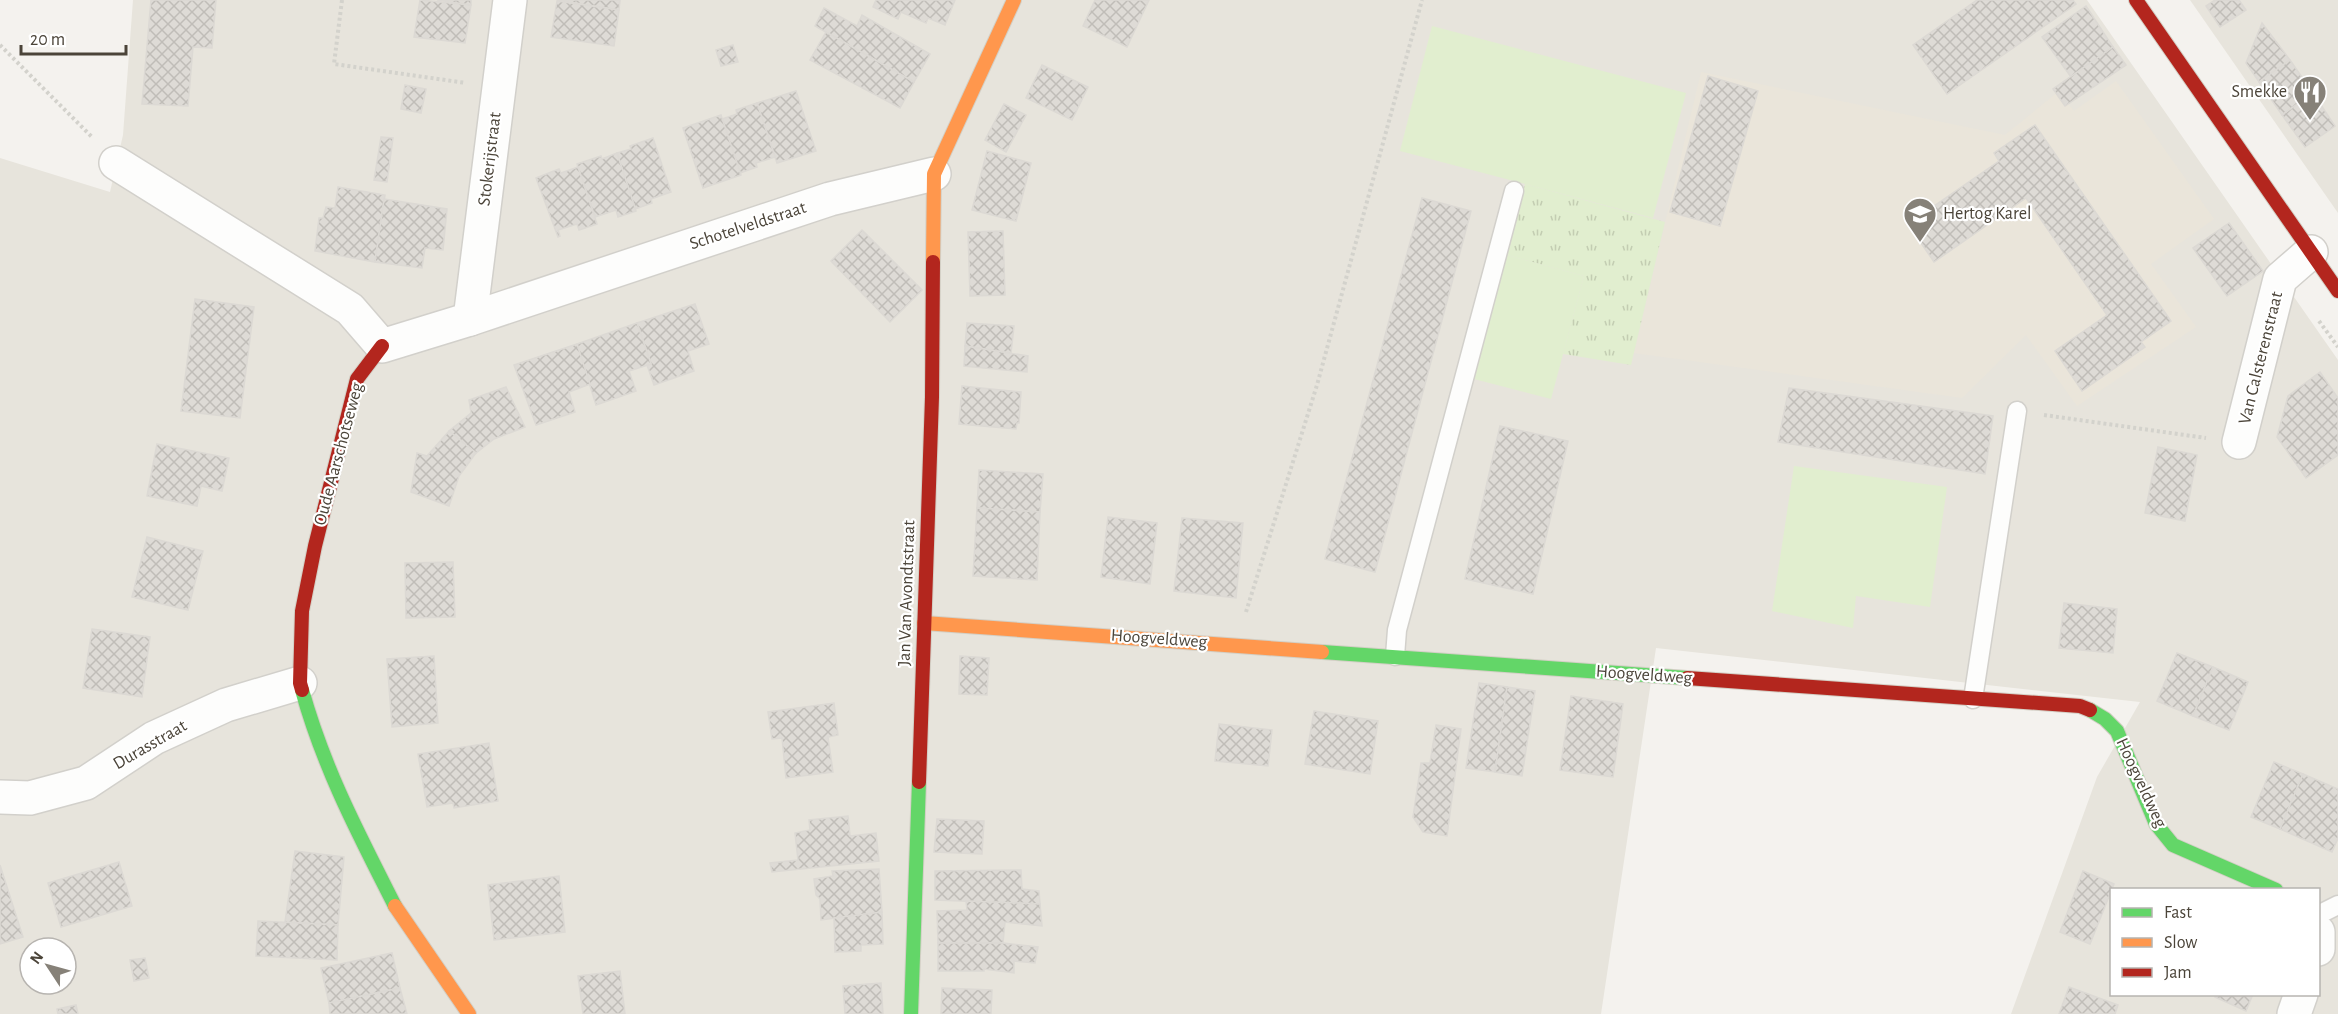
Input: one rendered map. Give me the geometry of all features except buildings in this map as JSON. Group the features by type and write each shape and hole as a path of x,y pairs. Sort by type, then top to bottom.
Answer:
{"street":[{"name":"Stokerijstraat","path":"470,319 510,0"},
{"path":"934,174 1014,0"},
{"path":"2136,0 2338,291"},
{"path":"116,163 350,309 382,346"},
{"name":"Schotelveldstraat","path":"382,346 830,199 934,174"},
{"name":"Jan Van Avondtstraat","path":"911,1014 932,397 934,174"},
{"name":"Van Calsterenstraat","path":"2240,442 2280,279 2311,252"},
{"name":"Oude Aarschotseweg","path":"382,346 357,379 315,546 302,611 300,683 315,736 341,800 361,840 396,908 469,1014"},
{"name":"Hoogveldweg","path":"924,623 2080,706 2096,713 2117,731 2156,824 2174,845 2271,888"},
{"name":"Durasstraat","path":"0,797 30,798 86,783 154,738 226,705 300,683"},
{"path":"2294,1014 2300,996"}],"lane":[{"path":"1395,657 1397,630 1514,191"},
{"path":"1973,699 2017,411"},
{"path":"2320,914 2338,905"}],"path":[{"path":"342,0 334,64 499,88"},
{"path":"1236,644 1317,385 1422,0"},
{"path":"0,45 116,163"},
{"path":"2017,411 2240,442"}],"shaded area":[{"path":"133,0 2087,0 2338,360 2338,1014 2011,1014 2097,777 2140,702 1656,648 1601,1014 0,1014 0,158 110,192 123,135"},
{"path":"2190,0 2338,0 2338,213"},
{"name":"Hertog Karel","path":"1701,72 2005,135 2058,92 2074,111 2116,81 2214,219 2151,264 2196,327 2077,406 2026,335 1962,398 1634,353"}],"green space":[{"path":"1432,26 1686,93 1653,218 1400,151"},
{"path":"1525,184 1665,222 1631,365 1563,354 1584,276 1507,255"},
{"path":"1507,255 1584,276 1551,399 1474,379"},
{"path":"1794,466 1947,487 1930,607 1856,596 1853,628 1772,611"}],"traffic: fast":[{"path":"1322,652 1687,678"},
{"path":"302,690 331,774 395,906"},
{"path":"2090,710 2105,719 2117,731 2156,824 2173,845 2271,888"},
{"path":"911,1014 919,782"}],"traffic: slow":[{"path":"933,262 934,174 1014,0"},
{"path":"924,623 1322,652"},
{"path":"395,906 469,1014"}],"traffic: jam":[{"path":"2136,0 2338,291"},
{"path":"919,782 932,397 933,262"},
{"path":"302,690 300,683 302,611 315,546 357,379 382,346"},
{"path":"1687,678 2080,706 2090,710"}],"place":[{"name":"Smekke","path":"2310,121"},
{"name":"Hertog Karel","path":"1920,243"}]}
